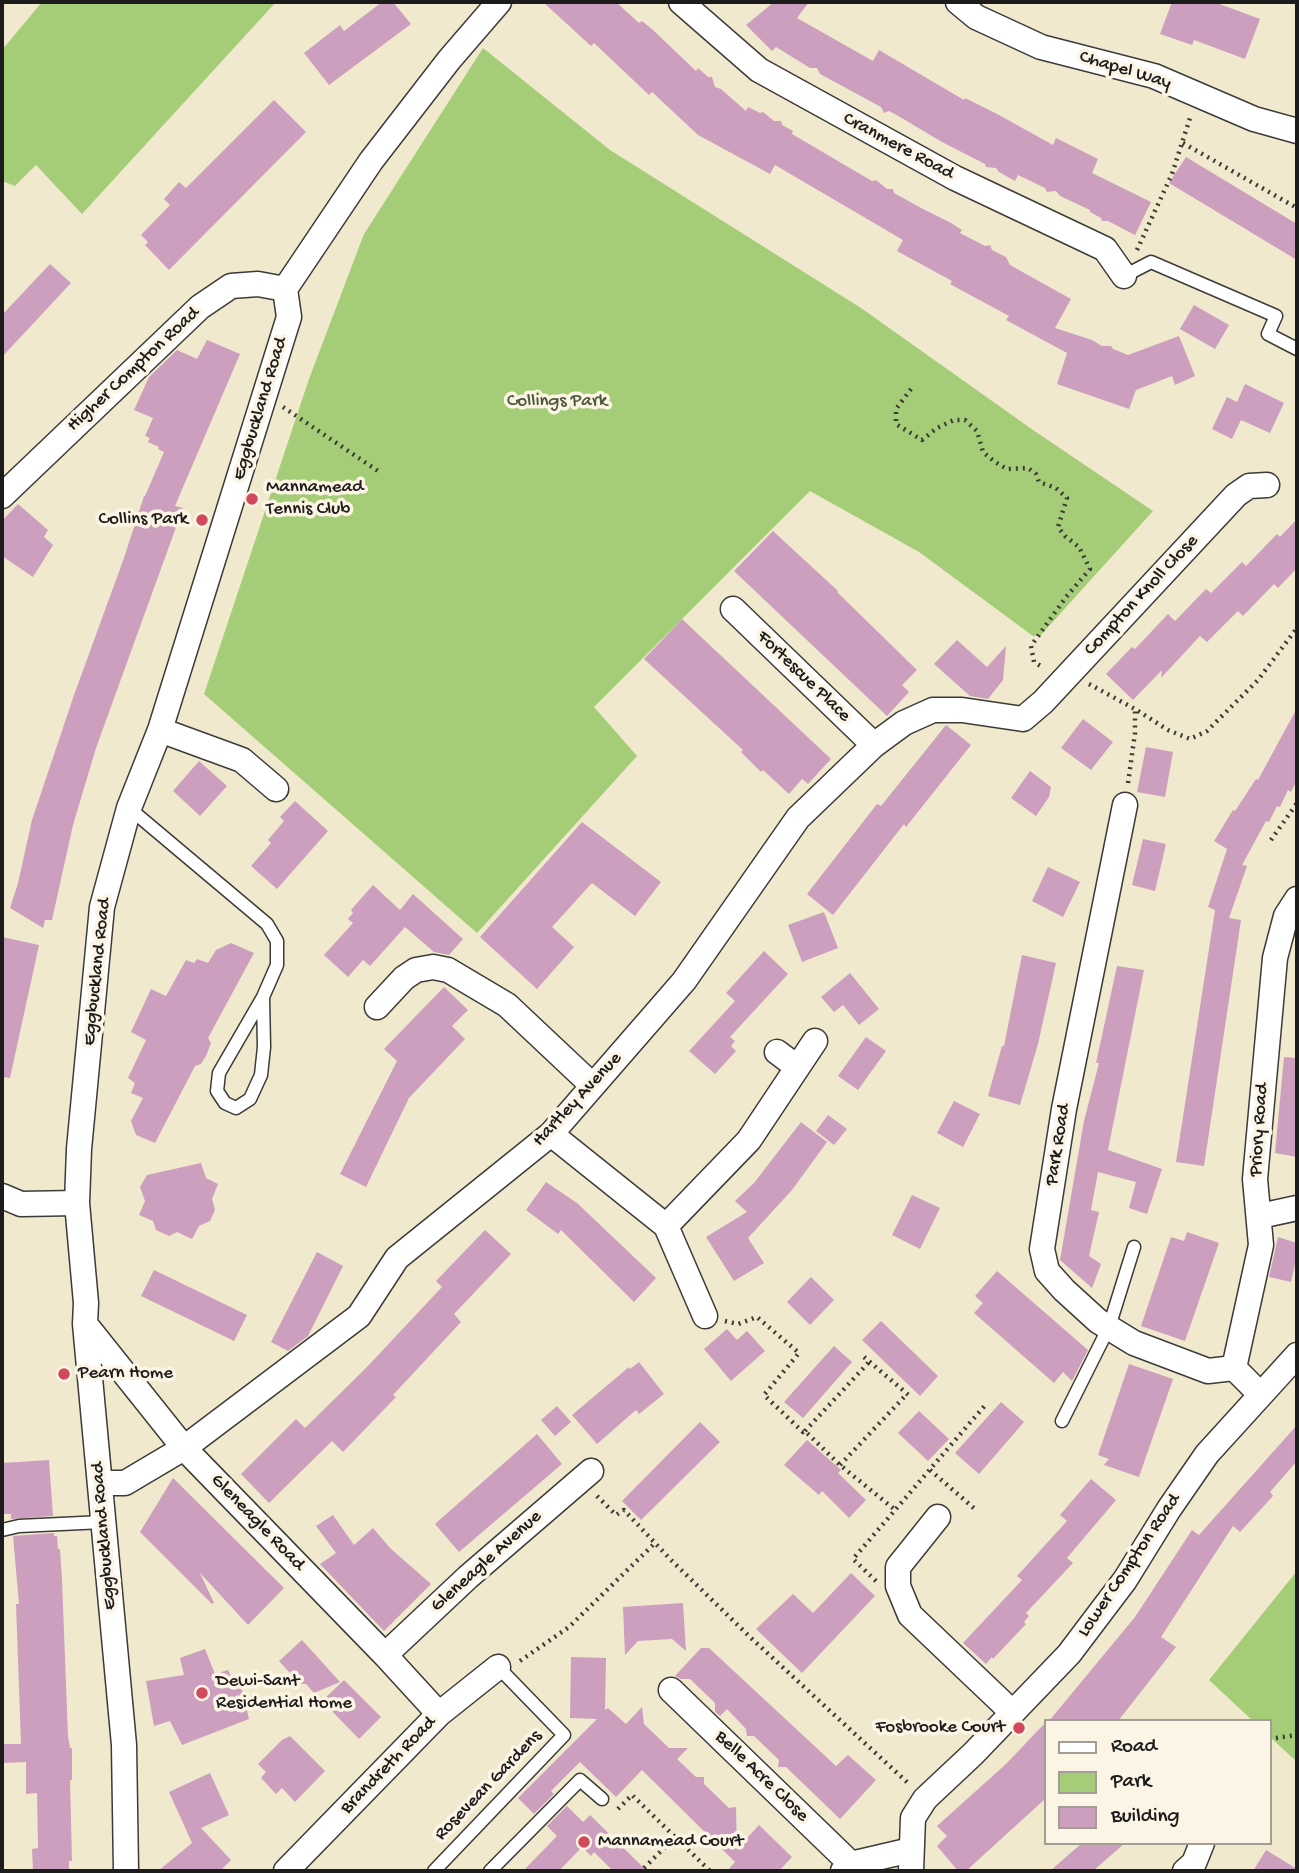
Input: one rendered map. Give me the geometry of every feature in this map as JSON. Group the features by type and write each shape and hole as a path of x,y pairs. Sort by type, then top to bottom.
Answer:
{"street":[{"path":"285,289 371,161 449,60 499,2"},
{"name":"Cranmere Road","path":"681,2 768,76 955,177 1105,248 1124,276"},
{"name":"Chapel Way","path":"958,2 976,17 1041,47 1154,76 1254,119 1297,131"},
{"name":"Higher Compton Road","path":"2,496 200,307 231,286 258,284 285,289"},
{"name":"Eggbuckland Road","path":"126,1871 124,1745 85,1324 86,1303 77,1203 79,1149 102,907 128,808 160,730 289,317 285,289"},
{"name":"Compton Knoll Close","path":"1023,719 1043,702 1236,495 1249,486 1266,485"},
{"name":"Fortescue Place","path":"733,609 874,746"},
{"name":"Hartley Avenue","path":"100,1483 125,1483 184,1448 359,1316 397,1258 551,1134 684,981 798,818 874,746 904,723 933,710 962,710 1023,719"},
{"path":"160,730 242,760 276,789"},
{"name":"Park Road","path":"1125,805 1065,1109 1042,1249 1047,1271 1098,1321 1134,1343 1209,1371 1234,1368"},
{"name":"Priory Road","path":"1234,1368 1261,1245 1255,1179 1275,958 1286,916 1297,899"},
{"path":"377,1007 404,978 416,970 433,967 448,970 507,1006 592,1085"},
{"path":"666,1226 749,1140 815,1041"},
{"path":"777,1052 797,1067"},
{"path":"551,1134 666,1226 705,1316"},
{"path":"2,1196 21,1204 77,1203"},
{"path":"1260,1216 1297,1209"},
{"name":"Gleneagle Road","path":"85,1324 184,1448 439,1714"},
{"name":"Lower Compton Road","path":"847,1868 911,1861 914,1818 925,1799 973,1754 1069,1654 1125,1580 1169,1509 1208,1454 1297,1355"},
{"path":"1234,1368 1260,1394"},
{"name":"Gleneagle Avenue","path":"385,1655 467,1577 586,1476"},
{"path":"938,1517 898,1567 898,1586 911,1615 1012,1712"},
{"name":"Brandreth Road","path":"286,1871 439,1714 500,1670"},
{"name":"Belle Acre Close","path":"671,1690 847,1868"},
{"path":"1185,1871 1194,1863 1201,1845"}],"lane":[{"path":"1124,276 1151,262 1276,316 1268,334 1297,349"},
{"path":"128,808 267,924 277,941 277,965 263,997 219,1073 217,1091 225,1103 236,1108 250,1099 261,1075 264,1047 263,997"},
{"path":"1062,1421 1109,1327 1133,1247"},
{"path":"2,1530 19,1526 103,1522"},
{"name":"Rosevean Gardens","path":"434,1871 564,1735 500,1670"},
{"path":"490,1871 580,1780 601,1799"}],"path":[{"path":"1124,276 1172,174 1183,143 1297,208"},
{"path":"911,389 896,409 897,424 922,440 954,420 965,420 977,431 983,452 995,462 1007,469 1028,468 1036,474 1040,482 1056,488 1067,498 1058,527 1079,547 1090,569 1031,646 1034,662 1135,709 1168,730 1189,739 1208,731 1258,680 1297,628"},
{"path":"265,395 381,473"},
{"path":"1125,805 1135,733 1135,709"},
{"path":"1271,840 1297,803"},
{"path":"705,1316 738,1324 757,1317 799,1353 764,1395 840,1465 894,1509"},
{"path":"864,1356 912,1398"},
{"path":"805,1431 870,1361"},
{"path":"840,1465 907,1394"},
{"path":"898,1586 883,1588 853,1559 987,1404"},
{"path":"930,1470 976,1510"},
{"path":"586,1476 616,1515 624,1510 750,1637 925,1799"},
{"path":"500,1670 569,1628 656,1542"},
{"path":"1271,1740 1297,1735"},
{"path":"601,1799 616,1812 632,1795 710,1871"},
{"path":"644,1868 675,1837"}],"green space":[{"path":"42,2 276,2 82,214 36,165 15,186 2,181 2,50"},
{"name":"Collings Park","path":"483,48 610,150 861,308 1153,511 1040,636 1033,636 919,552 810,491 594,707 637,756 477,933 204,694 309,379 364,234"},
{"path":"1297,1571 1297,1762 1271,1738 1271,1719 1251,1719 1209,1680"}],"building":[{"path":"382,2 393,2 411,24 329,85 304,53 340,25 344,31"},
{"path":"543,2 616,2 639,23 642,21 653,30 696,71 698,68 708,77 712,77 715,87 746,111 748,107 763,112 774,121 781,121 782,125 793,131 792,134 951,223 962,230 960,233 985,246 990,245 992,250 1006,257 1010,265 1071,299 1055,328 1102,346 1111,346 1128,355 1179,336 1195,376 1175,385 1172,376 1136,390 1129,409 1057,384 1067,353 1006,320 1009,316 897,251 903,240 775,165 770,174 698,135 652,92 649,95 594,43 591,46"},
{"path":"774,2 809,2 797,18 873,61 879,50 964,100 965,98 999,115 1053,145 1056,138 1098,159 1092,173 1151,202 1135,235 1108,221 1102,221 1090,210 1060,196 1056,191 1047,192 1045,188 1018,175 1015,181 996,168 986,167 889,111 884,113 881,107 820,74 817,68 810,68 776,47 772,51 746,25"},
{"path":"1172,2 1214,2 1260,19 1245,59 1194,40 1192,45 1160,34"},
{"path":"274,100 306,132 169,270 145,245 148,242 141,235 170,205 164,199 179,182 186,188"},
{"path":"1186,157 1297,224 1297,260 1169,183"},
{"path":"50,264 71,283 2,357 2,315"},
{"path":"1194,305 1229,325 1215,349 1180,329"},
{"path":"207,340 240,354 175,506 183,508 96,748 73,825 52,920 45,920 43,928 10,908 32,820 144,496 164,452 148,442 150,438 145,436 153,418 134,410 149,377 177,350 197,359"},
{"path":"1245,384 1284,403 1270,433 1241,420 1232,439 1212,429 1227,397 1237,402"},
{"path":"18,504 48,530 44,537 53,545 33,577 2,556 2,521"},
{"path":"1297,519 1297,568 1278,588 1274,584 1243,616 1238,611 1207,642 1200,636 1161,678 1162,670 1133,700 1106,674 1132,647 1135,649 1168,614 1175,621 1206,589 1211,593 1242,562 1246,566 1277,534 1280,537"},
{"path":"773,531 917,670 902,685 909,692 887,716 734,571"},
{"path":"682,619 831,759 808,784 802,779 789,794 763,770 761,772 741,752 743,750 644,659"},
{"path":"957,640 987,667 1006,646 1003,680 988,699 970,696 934,664"},
{"path":"1297,708 1297,780 1291,792 1288,790 1280,807 1277,806 1269,822 1266,821 1242,865 1247,866 1229,918 1241,920 1204,1166 1176,1162 1215,910 1208,907 1227,849 1214,841 1233,810 1235,811 1256,779 1258,780"},
{"path":"1083,719 1113,742 1091,770 1061,748"},
{"path":"946,725 971,745 906,827 904,824 833,915 807,894 877,804 881,806"},
{"path":"1146,747 1173,752 1165,797 1137,792"},
{"path":"199,761 227,786 200,816 173,791"},
{"path":"1030,771 1051,787 1049,797 1036,816 1011,798"},
{"path":"295,801 328,831 277,889 251,866 271,843 268,840 284,821 280,817"},
{"path":"582,822 661,882 635,916 592,883 552,927 574,947 537,989 480,937"},
{"path":"1143,839 1166,844 1155,891 1132,885"},
{"path":"1048,867 1080,882 1063,917 1032,901"},
{"path":"373,885 400,910 413,894 463,939 449,955 434,952 405,927 370,966 363,960 348,977 324,955 353,923 348,919 353,913 351,910"},
{"path":"824,912 838,948 802,962 788,925"},
{"path":"2,937 39,945 10,1078 2,1077"},
{"path":"231,943 254,953 208,1038 211,1043 206,1056 201,1064 195,1066 155,1143 136,1135 131,1121 143,1098 131,1093 135,1083 128,1078 146,1040 131,1032 151,989 166,996 186,960 194,963 197,959 208,963 216,950"},
{"path":"764,951 788,974 730,1037 735,1041 731,1046 736,1051 715,1074 689,1051 735,1001 726,993"},
{"path":"1022,955 1056,963 1038,1044 1020,1105 988,1096 1004,1046"},
{"path":"1117,966 1144,970 1108,1150 1162,1169 1147,1214 1129,1208 1136,1182 1098,1172 1091,1210 1099,1212 1089,1256 1101,1264 1092,1288 1060,1260 1084,1121 1099,1063 1096,1063"},
{"path":"850,973 879,1009 859,1025 843,1005 834,1012 821,997"},
{"path":"444,987 468,1010 452,1026 465,1039 409,1098 366,1187 340,1174 397,1061 384,1049"},
{"path":"866,1037 886,1051 858,1090 838,1076"},
{"path":"1284,1057 1297,1058 1297,1157 1275,1153"},
{"path":"954,1101 980,1114 963,1147 937,1133"},
{"path":"828,1115 847,1129 834,1145 816,1131"},
{"path":"801,1122 827,1142 792,1190 748,1238 764,1263 734,1281 706,1237 747,1212 735,1201 754,1183"},
{"path":"201,1163 206,1178 218,1184 212,1199 215,1210 210,1221 199,1226 192,1239 177,1232 169,1236 156,1230 153,1221 139,1215 145,1201 140,1187 147,1175"},
{"path":"546,1182 577,1203 656,1278 634,1302 561,1230 558,1234 526,1210"},
{"path":"912,1195 940,1208 920,1249 892,1235"},
{"path":"485,1230 511,1254 454,1314 461,1322 393,1395 396,1397 343,1452 332,1441 269,1503 241,1474 296,1419 305,1428 366,1368 442,1287 436,1281"},
{"path":"1187,1232 1219,1243 1185,1341 1141,1326 1171,1237 1184,1241"},
{"path":"1278,1237 1297,1243 1291,1282 1269,1277"},
{"path":"317,1252 343,1266 308,1336 288,1351 271,1342"},
{"path":"154,1270 247,1315 234,1341 141,1296"},
{"path":"997,1271 1088,1350 1072,1381 1063,1372 1054,1383 974,1313 983,1303 975,1296"},
{"path":"811,1277 834,1300 810,1325 787,1302"},
{"path":"881,1321 938,1376 920,1396 862,1340"},
{"path":"727,1329 737,1340 747,1331 765,1351 731,1381 704,1349"},
{"path":"834,1346 852,1362 803,1418 784,1402"},
{"path":"639,1362 664,1394 639,1414 636,1410 597,1444 572,1415 629,1367 630,1369"},
{"path":"1129,1364 1173,1379 1139,1477 1104,1465 1109,1459 1098,1455"},
{"path":"1001,1402 1024,1422 979,1474 955,1453"},
{"path":"557,1406 571,1422 555,1436 541,1420"},
{"path":"919,1411 949,1439 928,1461 898,1433"},
{"path":"700,1422 720,1442 641,1520 622,1501"},
{"path":"1297,1425 1297,1461 1270,1492 1273,1496 1240,1532 1233,1526 1161,1637 1176,1647 1120,1719 1051,1719 1135,1617 1192,1530 1199,1535"},
{"path":"537,1434 562,1464 459,1552 435,1524"},
{"path":"807,1440 841,1470 838,1473 866,1500 849,1518 822,1491 819,1495 784,1465"},
{"path":"49,1460 53,1516 11,1519 11,1514 3,1514 2,1463"},
{"path":"173,1478 284,1588 248,1625 200,1573 214,1603 212,1604 140,1532"},
{"path":"1091,1479 1116,1500 1067,1558 1073,1563 1026,1613 1029,1616 1024,1622 1026,1624 986,1664 963,1643 1022,1580 1017,1576 1067,1521 1060,1515"},
{"path":"333,1515 354,1545 373,1528 390,1548 431,1584 384,1631 320,1564 336,1553 316,1526"},
{"path":"54,1533 60,1549 68,1736 72,1748 72,1861 69,1861 69,1871 33,1871 32,1849 38,1848 37,1793 26,1794 26,1762 2,1763 2,1744 21,1744 16,1604 19,1604 13,1536"},
{"path":"851,1573 875,1596 802,1673 756,1629 793,1594 813,1613"},
{"path":"683,1603 686,1651 672,1639 638,1641 625,1655 623,1607"},
{"path":"302,1640 340,1682 314,1693 306,1684 300,1684 279,1661"},
{"path":"701,1648 709,1648 836,1766 848,1755 876,1780 840,1819 786,1767 778,1767 779,1760 754,1736 747,1736 746,1729 727,1709 720,1716 715,1712 715,1703 690,1679 675,1676"},
{"name":"Dewi-Sant Residential Home","path":"205,1649 215,1674 228,1670 236,1687 241,1685 249,1719 182,1745 170,1721 154,1726 146,1681 184,1675 180,1658"},
{"path":"571,1657 606,1658 605,1710 608,1708 626,1724 642,1707 644,1724 669,1748 688,1748 677,1759 696,1777 704,1777 704,1784 729,1808 736,1807 737,1849 759,1825 792,1857 779,1871 727,1871 735,1862 642,1770 616,1797 580,1762 551,1791 554,1794 534,1814 518,1798 597,1719 570,1718"},
{"path":"344,1680 381,1717 359,1739 322,1701"},
{"path":"1044,1724 1044,1800 966,1871 958,1871 937,1846 947,1836 937,1826 1006,1764"},
{"path":"290,1736 325,1771 295,1802 282,1788 276,1794 261,1778 266,1772 258,1764 282,1740"},
{"path":"210,1773 229,1815 201,1828 231,1860 220,1871 158,1871 192,1843 169,1792"},
{"name":"Mannamead Court","path":"567,1806 583,1822 590,1815 647,1871 613,1871 594,1852 591,1856 582,1847 559,1871 523,1871 557,1836 547,1826"},
{"path":"1080,1845 1123,1845 1093,1871 1050,1871"},
{"path":"1266,1850 1297,1869 1297,1871 1253,1871"}],"place":[{"name":"Mannamead Tennis Club","path":"252,499"},
{"name":"Collins Park","path":"202,520"},
{"name":"Pearn Home","path":"64,1374"},
{"name":"Dewi-Sant Residential Home","path":"202,1693"},
{"name":"Fosbrooke Court","path":"1019,1728"},
{"name":"Mannamead Court","path":"584,1842"}]}
